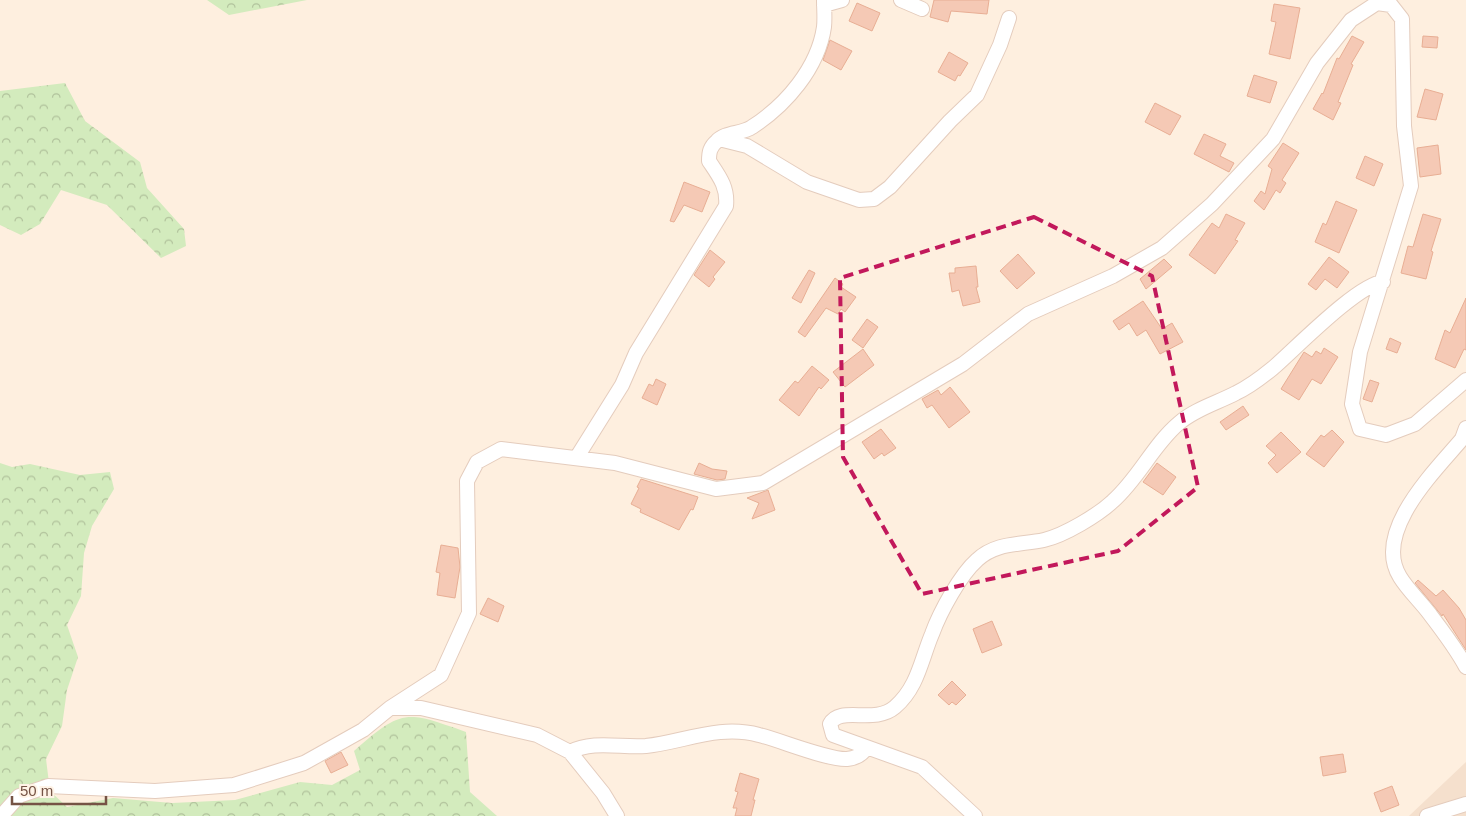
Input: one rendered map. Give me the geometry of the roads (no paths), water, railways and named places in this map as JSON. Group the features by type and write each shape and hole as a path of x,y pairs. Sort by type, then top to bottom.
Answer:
{"street":[{"path":"577,457 622,385 636,353 726,206 727,195 722,179 709,161 710,150 718,139 750,129 782,105 801,80 817,51 824,27 824,2 842,0"},
{"path":"901,0 922,9"},
{"path":"1,816 19,796 48,786 155,791 234,785 304,763 363,730 390,708 441,675 468,613 467,481 478,462 500,449 615,463 716,489 763,483 962,364 1028,314 1113,276 1162,248 1212,204 1273,139 1317,62 1351,20 1377,3 1391,5 1402,18 1404,126 1411,186 1360,352 1352,404 1360,429 1386,435 1415,424 1466,380"},
{"path":"718,139 747,146 807,182 859,200 874,199 890,186 950,121 977,96 1000,45 1009,18"},
{"path":"975,816 922,767 833,735 830,724 833,719 843,714 865,717 884,714 903,699 918,678 931,635 943,609 970,566 978,558 995,548 1053,538 1111,503 1122,492 1170,431 1181,421 1254,382 1341,308 1370,286 1383,282"},
{"path":"1465,435 1410,503 1395,531 1392,559 1400,577 1430,614 1466,667"},
{"path":"390,708 421,708 537,735 570,752 603,793 617,816"},
{"path":"570,752 586,746 651,745 695,735 727,731 757,734 842,758 858,756 866,748"},
{"path":"1427,816 1466,804"}]}
